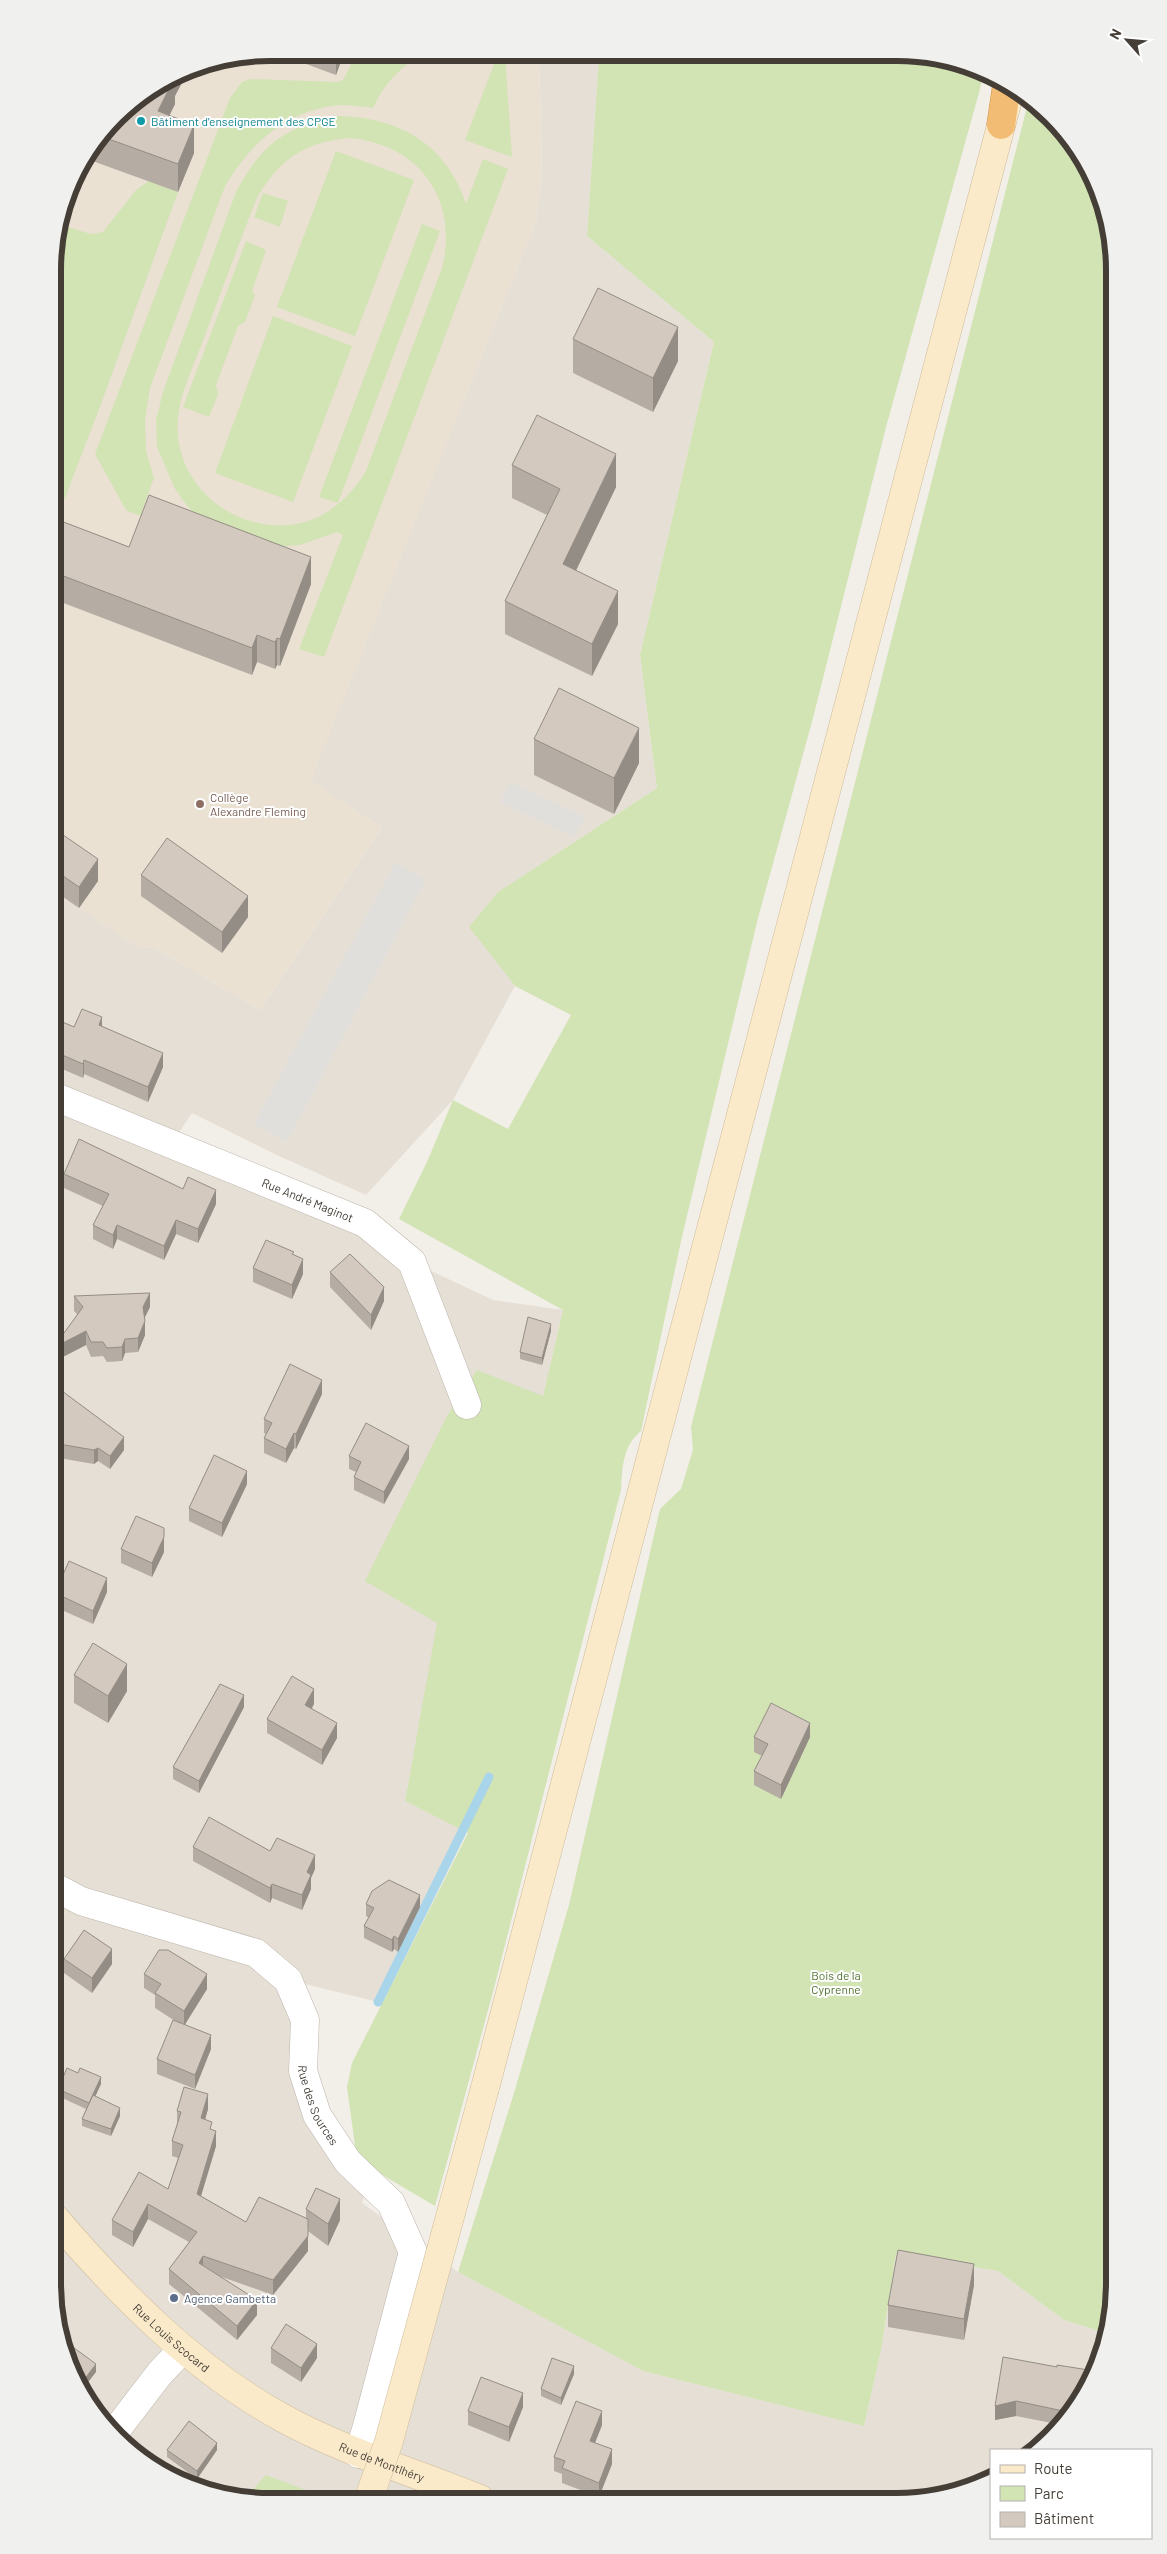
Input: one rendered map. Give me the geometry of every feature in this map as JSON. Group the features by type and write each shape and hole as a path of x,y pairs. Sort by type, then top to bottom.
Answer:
{"highway":[{"path":"1001,125 1005,91"}],"main road":[{"path":"372,2493 389,2441 485,2088 1010,94"},
{"name":"Rue Louis Scocard","path":"61,2226 95,2266 182,2350 231,2386 281,2417 313,2433"},
{"name":"Rue de Montlhéry","path":"313,2433 358,2454 464,2493"}],"street":[{"name":"Rue André Maginot","path":"61,1099 266,1181 365,1223 412,1262 467,1405"},
{"name":"Rue des Sources","path":"61,1890 81,1901 256,1953 288,1980 305,2020 303,2071 317,2115 348,2162 392,2203 413,2252 358,2454"},
{"path":"118,2428 160,2373 182,2350"}],"shaded area":[{"path":"270,61 539,61 542,172 536,222 311,780 382,828 260,1010 155,948 138,947 61,895 61,270 65,229 77,190 96,154 113,132 132,113 166,89 190,77 216,68"},
{"path":"539,61 599,61 587,236 714,342 640,655 657,788 498,892 470,927 515,986 453,1100 366,1195 279,1156 192,1113 172,1143 266,1181 412,1262 493,1300 563,1310 543,1396 366,1580 438,1623 405,1801 463,1830 378,2002 289,1980 303,2071 369,2182 362,2203 458,2272 643,2371 864,2426 881,2350 896,2254 998,2271 1064,2320 1101,2331 1090,2364 1078,2388 1063,2411 1045,2432 1025,2449 990,2449 990,2470 964,2482 938,2489 897,2493 270,2493 229,2489 203,2482 166,2465 143,2450 122,2432 104,2411 89,2388 72,2351 65,2325 61,2284 61,895 138,947 155,948 260,1010 382,828 310,780 536,222 542,172"},
{"path":"510,782 585,817 574,837 500,802"},
{"path":"395,863 426,879 287,1142 254,1124"}],"green space":[{"path":"353,61 413,61 388,83 373,108 342,105 305,113 273,130 259,142 235,170 225,186 150,388 145,420 146,451 154,478 140,516 126,510 95,454 230,98 242,82 251,79 337,82 343,80"},
{"path":"495,61 505,61 512,157 465,140"},
{"path":"599,61 897,61 938,65 982,79 886,427 813,718 758,918 681,1241 641,1431 630,1443 627,1450 622,1473 621,1490 494,1988 435,2206 357,2160 347,2087 352,2063 468,1833 405,1801 437,1623 365,1581 448,1414 477,1370 543,1396 563,1310 399,1219 427,1162 453,1100 508,1129 571,1015 515,986 469,927 498,892 657,788 640,655 714,342 587,236"},
{"name":"Bois de la Cyprenne","path":"1027,107 1045,122 1063,143 1078,166 1090,190 1102,229 1106,270 1106,2284 1101,2331 1064,2320 998,2271 896,2254 881,2350 864,2426 643,2371 458,2272 514,2093 569,1905 660,1509 681,1489 693,1450 691,1427"},
{"path":"335,116 358,117 379,121 416,137 432,149 446,165 457,183 466,204 483,159 508,169 324,657 299,649 343,535 337,532 300,545 274,547 205,524 188,507 175,489 157,447 156,420 163,392 236,192 255,162 276,141 302,126","holes":["349,138 374,143 396,151 414,164 428,180 439,199 445,220 446,243 442,268 366,471 358,483 339,503 316,518 289,525 254,522 235,515 217,505 191,475 183,458 178,438 178,417 185,387 256,200 273,174 294,156 319,144"]},
{"path":"336,151 414,180 355,336 277,307"},
{"path":"149,181 178,192 101,404 61,505 61,270 66,226 91,234 103,232 136,190"},
{"path":"263,193 288,201 280,227 254,217"},
{"path":"422,224 440,231 338,503 319,497"},
{"path":"246,241 266,250 252,291 255,295 245,322 238,326 216,385 218,395 209,417 183,407"},
{"path":"273,316 352,346 293,502 215,473"},
{"path":"266,2475 314,2493 270,2493 251,2492"}],"building":[{"path":"170,87 158,111 194,125 178,164 108,139 132,113 154,96"},
{"path":"598,288 678,327 653,378 573,339"},
{"path":"537,415 616,454 563,564 618,591 592,644 505,601 560,489 512,465"},
{"path":"149,495 311,557 280,639 277,638 275,642 257,635 252,648 61,575 61,521 129,547"},
{"path":"559,688 639,728 614,778 534,739"},
{"path":"61,834 98,859 79,887 61,875"},
{"path":"167,838 248,896 222,932 141,875"},
{"path":"82,1009 102,1017 99,1025 163,1053 148,1087 84,1060 83,1064 61,1054 61,1021 74,1027"},
{"path":"79,1139 183,1189 188,1177 216,1190 198,1229 176,1220 164,1246 117,1225 113,1235 93,1225 109,1194 64,1174"},
{"path":"266,1240 294,1252 292,1254 303,1259 292,1285 253,1268"},
{"path":"350,1254 384,1287 371,1315 330,1272"},
{"path":"150,1293 143,1307 145,1321 138,1338 125,1339 122,1347 107,1348 103,1342 91,1342 86,1331 61,1344 61,1337 83,1307 74,1296"},
{"path":"528,1317 551,1324 542,1358 520,1352"},
{"path":"290,1364 322,1380 296,1434 294,1433 286,1449 264,1438 272,1423 264,1419"},
{"path":"61,1390 124,1437 110,1456 98,1448 94,1450 61,1444"},
{"path":"366,1423 409,1446 384,1492 354,1477 361,1462 349,1456"},
{"path":"214,1455 247,1471 222,1523 189,1508"},
{"path":"136,1516 164,1528 164,1537 152,1563 121,1549"},
{"path":"69,1561 107,1578 93,1611 61,1596 61,1579"},
{"path":"93,1643 127,1664 108,1696 74,1675"},
{"path":"292,1676 314,1689 305,1705 337,1723 322,1750 267,1719"},
{"path":"220,1684 244,1695 199,1781 173,1767"},
{"path":"771,1703 810,1723 781,1785 754,1771 768,1744 754,1737"},
{"path":"209,1817 270,1851 277,1838 315,1855 307,1872 311,1875 302,1895 272,1884 270,1888 193,1847"},
{"path":"389,1880 420,1895 398,1939 394,1936 392,1940 364,1926 374,1908 366,1904 372,1891"},
{"path":"84,1930 112,1949 92,1978 64,1959"},
{"path":"159,1950 168,1950 207,1974 184,2011 155,1993 161,1984 144,1974"},
{"path":"173,2020 211,2035 195,2075 157,2059"},
{"path":"67,2068 78,2073 80,2068 101,2077 89,2103 61,2090 61,2082"},
{"path":"184,2087 208,2094 201,2118 212,2122 210,2129 216,2131 197,2194 246,2222 259,2197 308,2219 308,2236 273,2280 203,2256 199,2263 257,2300 237,2326 169,2269 197,2232 148,2204 133,2232 112,2220 139,2172 168,2189 183,2145 172,2141 181,2112 177,2111"},
{"path":"93,2095 120,2108 111,2129 82,2119"},
{"path":"316,2188 340,2199 328,2224 306,2209"},
{"path":"898,2250 974,2264 964,2319 888,2305"},
{"path":"286,2324 317,2344 301,2368 271,2348"},
{"path":"70,2345 96,2364 85,2379"},
{"path":"1003,2357 1057,2367 1057,2365 1087,2370 1063,2411 1016,2401 995,2406"},
{"path":"552,2358 574,2366 561,2398 541,2389"},
{"path":"481,2377 523,2393 509,2427 468,2411"},
{"path":"576,2401 602,2411 590,2441 612,2449 599,2483 562,2468 565,2461 554,2457"},
{"path":"189,2421 217,2443 197,2471 167,2450"}],"waterway":[{"path":"378,2002 489,1777"}],"place":[{"name":"Bâtiment d'enseignement des CPGE","path":"141,121"},
{"name":"Collège Alexandre Fleming","path":"200,804"},
{"name":"Agence Gambetta","path":"174,2298"}]}
